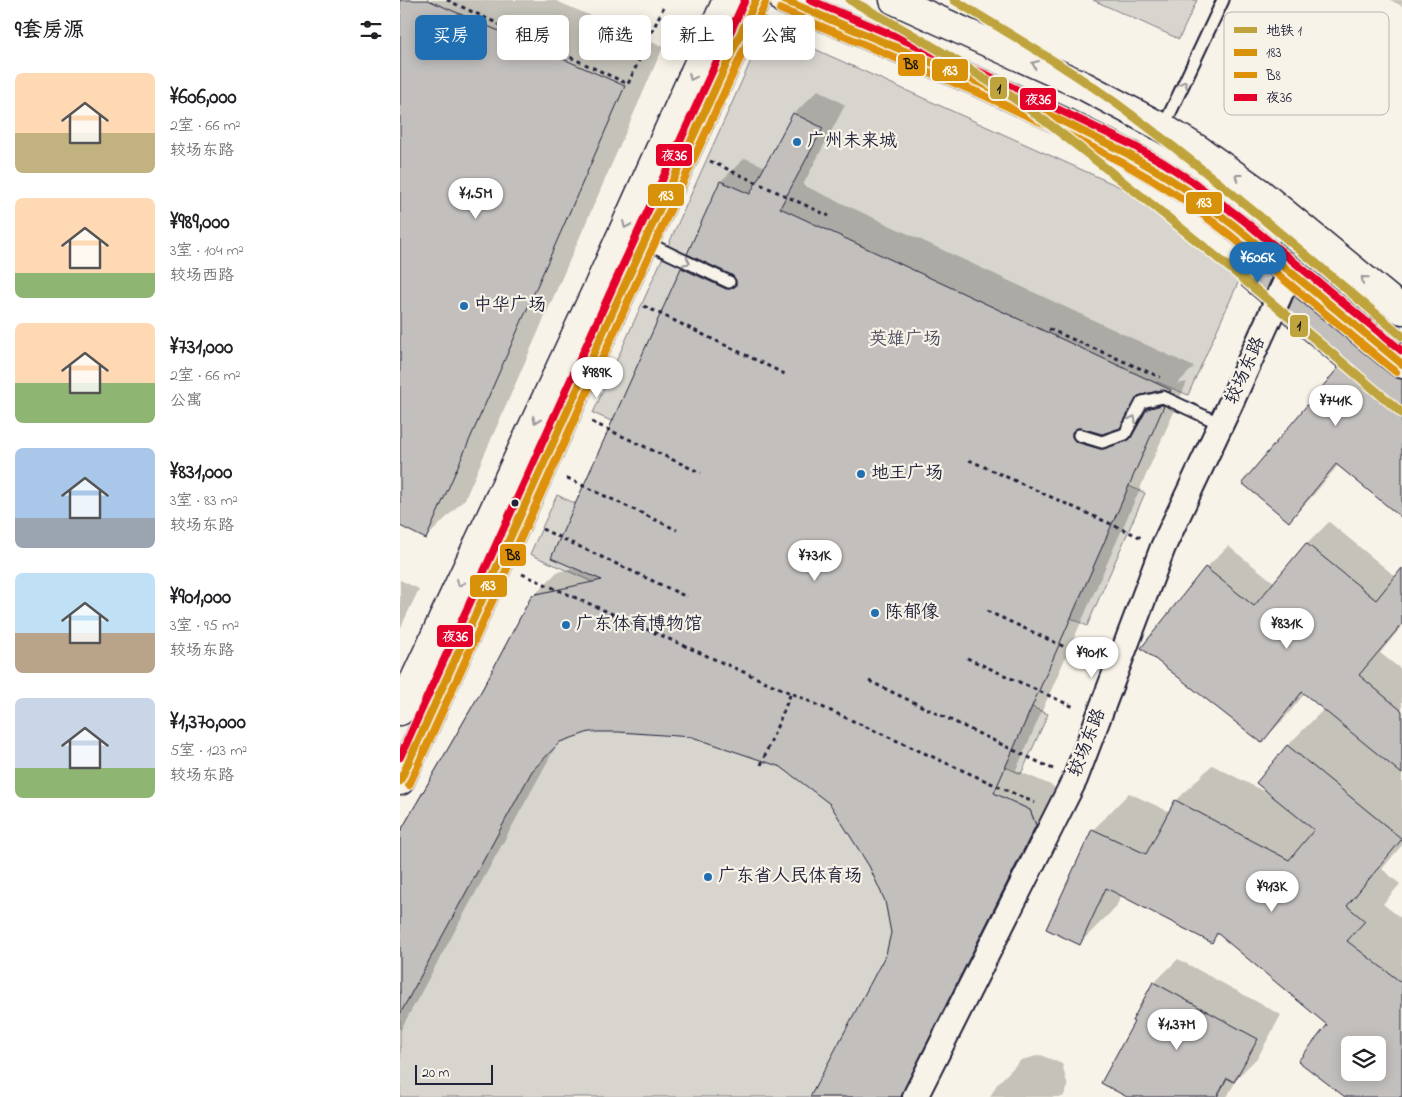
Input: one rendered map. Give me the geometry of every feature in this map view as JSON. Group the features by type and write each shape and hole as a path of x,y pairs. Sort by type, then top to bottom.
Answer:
{"street":[{"path":"400,711 594,296 727,0"},
{"path":"400,781 756,0"},
{"path":"784,0 985,86 1068,124 1159,172 1187,190 1236,227 1402,364"},
{"path":"898,1 1084,86 1164,128 1260,193 1402,310"},
{"name":"较场东路","path":"915,1097 1075,779 1163,547 1290,272"}],"lane":[{"path":"1164,128 1223,0"},
{"path":"645,242 728,282"},
{"path":"1079,435 1102,442 1125,434 1142,402 1163,397 1221,424"}],"path":[{"path":"447,0 497,24"},
{"path":"569,58 628,84 663,8"},
{"path":"687,150 829,216"},
{"path":"620,295 788,375"},
{"path":"1049,329 1163,379"},
{"path":"590,421 701,473"},
{"path":"969,460 1163,547"},
{"path":"566,477 677,530"},
{"path":"519,518 687,597"},
{"path":"498,564 791,692 1057,813"},
{"path":"987,611 1095,661"},
{"path":"967,658 1076,708"},
{"path":"869,681 1075,779"},
{"path":"761,765 791,692"}],"green space":[{"path":"1093,0 1197,0 1179,39"},
{"name":"英雄广场","path":"815,49 1131,192 1241,276 1188,395 1157,382 1131,394 1097,472 1145,493 1087,626 992,579 952,672 1048,714 1021,774 530,554 557,495 674,549 712,465 593,413 751,60 815,60"},
{"name":"广东省人民体育场","path":"539,593 786,699 1030,810 1038,829 904,1097 400,1097 400,832 483,688 532,596"}],"building":[{"name":"中华广场","path":"400,0 428,0 462,15 415,15 415,60 487,60 487,26 497,30 497,60 565,60 625,86 426,539 400,526"},
{"name":"地王广场","path":"793,113 823,128 780,208 1171,390 1170,392 1161,390 1138,396 1120,428 1102,434 1081,428 1077,428 1072,432 1072,437 1076,442 1104,449 1131,438 1147,409 1164,406 994,793 1030,810 1036,825 901,1097 810,1097 886,954 891,933 885,901 869,866 830,804 781,767 692,737 589,732 560,742 532,771 400,1014 400,832 483,688 532,595 602,580 551,558 681,268 726,289 736,286 736,281 732,275 687,254 720,181 750,194"},
{"path":"1285,234 1402,329 1402,344 1279,242"},
{"path":"1259,266 1272,277 1261,303 1241,286"},
{"path":"1294,296 1392,376 1402,379 1402,518 1336,464 1289,522 1242,483 1338,368 1283,322"},
{"path":"1306,543 1376,600 1402,568 1402,624 1359,675 1402,711 1402,774 1302,692 1262,743 1141,648 1205,567 1254,606"},
{"path":"1287,745 1402,839 1347,906 1365,921 1347,941 1402,983 1402,1097 1345,1097 1298,1061 1327,1025 1217,933 1212,943 1106,888 1080,945 1046,929 1092,829 1146,854 1175,800 1289,860 1314,830 1256,783"},
{"path":"1153,982 1258,1039 1234,1082 1227,1078 1217,1097 1127,1097 1101,1083"}],"metro line":[{"name":"1","path":"850,0 951,57 1036,114 1189,235 1402,413"},
{"name":"1","path":"954,0 1067,69 1132,115 1235,196 1402,336"}],"transit line":[{"name":"夜36","path":"400,757 745,0"},
{"name":"183","path":"400,781 756,0"},
{"name":"183","path":"784,0 985,85 1068,124 1159,172 1187,190 1236,227 1402,364"},
{"name":"夜36","path":"810,0 989,76 1132,145 1164,163 1242,219 1402,351"},
{"name":"B8","path":"409,785 765,4"},
{"name":"B8","path":"780,9 981,94 1064,133 1154,181 1181,198 1230,235 1396,372"}],"place":[{"name":"广州未来城","path":"797,142"},
{"name":"中华广场","path":"464,306"},
{"name":"地王广场","path":"861,474"},
{"name":"陈郁像","path":"875,613"},
{"name":"广东体育博物馆","path":"566,625"},
{"name":"广东省人民体育场","path":"708,877"}]}
